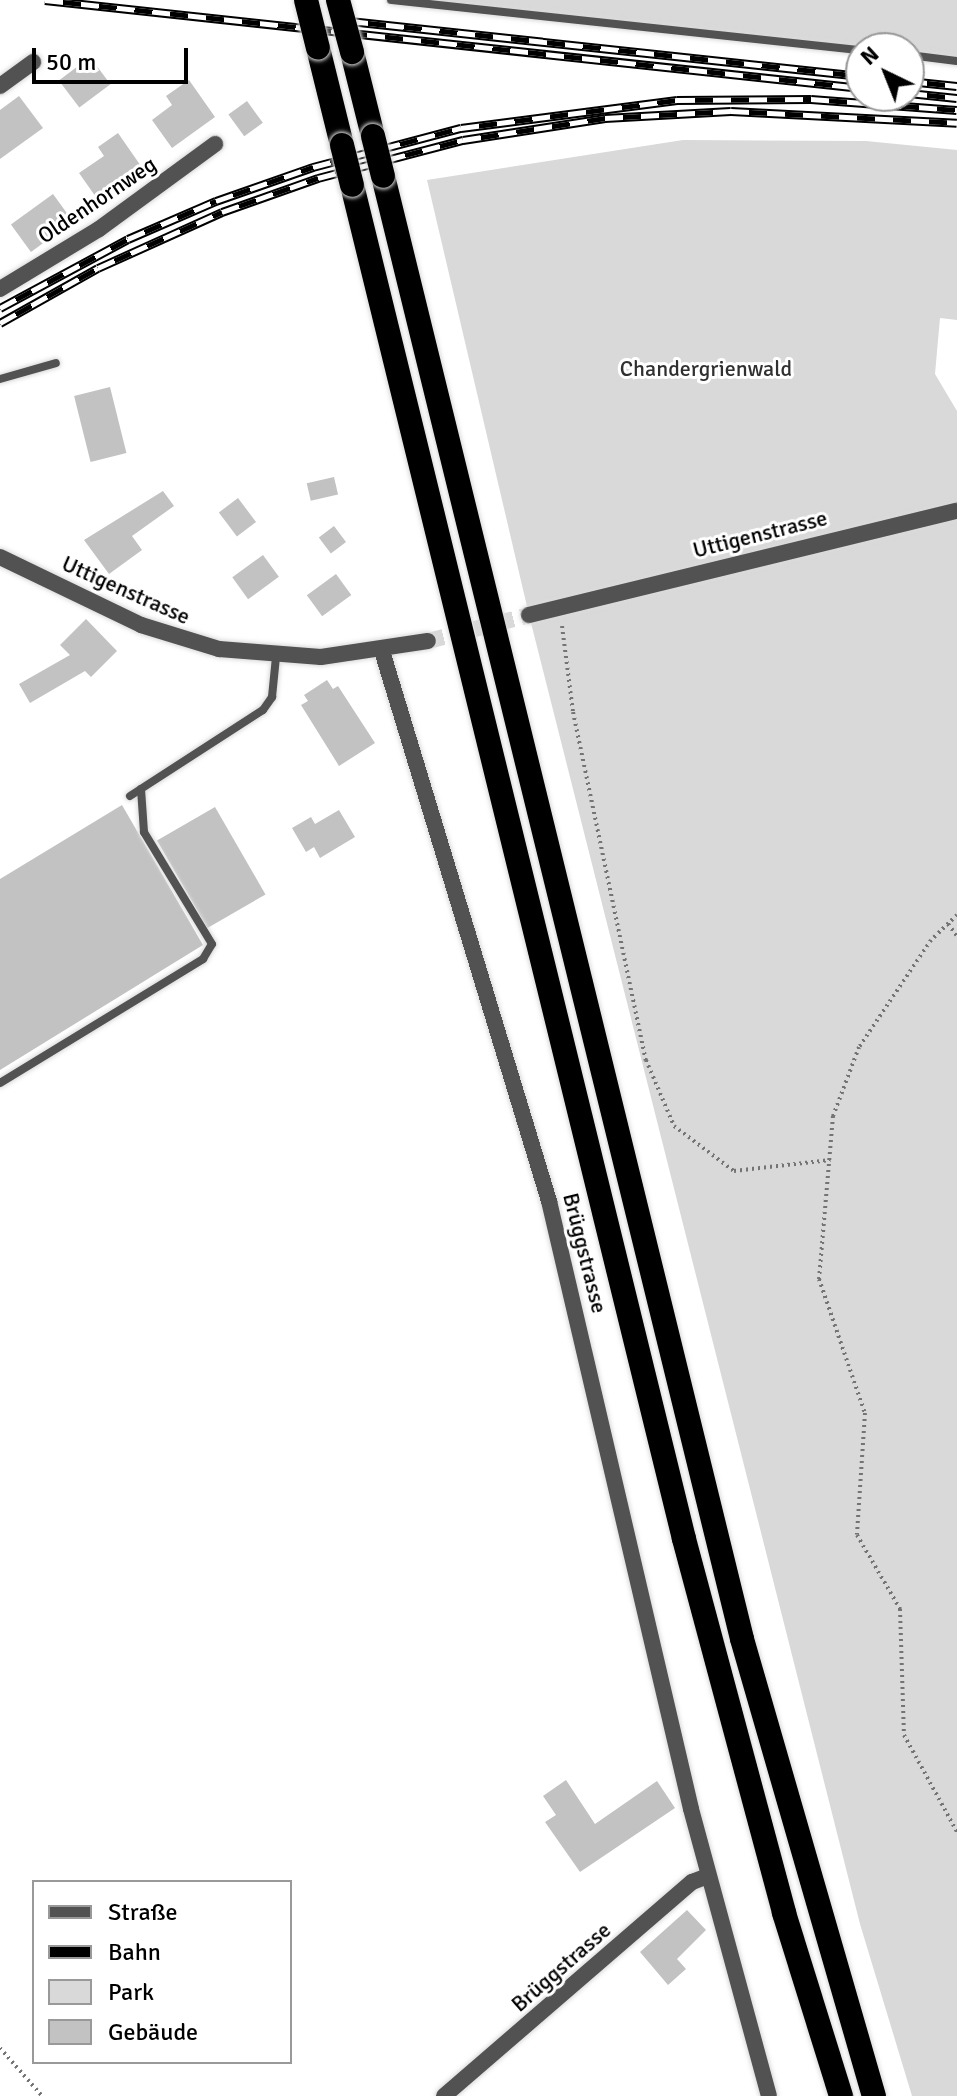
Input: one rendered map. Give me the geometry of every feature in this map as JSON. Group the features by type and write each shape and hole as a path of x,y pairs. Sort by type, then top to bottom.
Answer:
{"highway":[{"path":"306,0 687,1554 777,1886 841,2096"},
{"path":"338,0 742,1639 874,2096"}],"street":[{"path":"0,86 33,62"},
{"name":"Oldenhornweg","path":"0,289 99,229 215,144"},
{"name":"Uttigenstrasse","path":"529,615 957,511"},
{"name":"Uttigenstrasse","path":"0,557 167,635 276,657 382,651 428,641"},
{"name":"Brüggstrasse","path":"382,651 553,1216 708,1876 769,2096"},
{"name":"Brüggstrasse","path":"444,2096 692,1882 708,1876"}],"lane":[{"path":"391,0 845,48"},
{"path":"925,57 957,61"},
{"path":"0,379 56,363"},
{"path":"130,796 263,710 272,697 276,657"},
{"path":"0,1083 203,959 212,944 144,832 141,789"}],"path":[{"path":"560,607 573,712 646,1060 674,1126 734,1171 830,1160"},
{"path":"957,915 931,940 859,1047 833,1116 819,1279 865,1413 857,1535 900,1609 904,1735 957,1832"},
{"path":"948,924 957,936"},
{"path":"0,2048 42,2096"}],"green space":[{"path":"391,0 957,0 957,61 925,57 925,32 845,32 845,46"},
{"name":"Chandergrienwald","path":"683,140 866,141 957,150 957,320 940,318 935,374 957,411 957,2096 912,2096 860,1924 529,615 427,180"}],"building":[{"path":"90,57 110,84 79,108 59,80"},
{"path":"189,80 215,117 172,148 152,120 172,105 166,96"},
{"path":"19,96 43,128 0,159 0,110"},
{"path":"247,101 263,123 244,136 228,115"},
{"path":"118,133 143,169 98,200 79,173 104,156 98,147"},
{"path":"53,194 73,222 31,252 11,225"},
{"path":"110,387 126,453 91,462 74,396"},
{"path":"334,477 338,495 311,501 307,483"},
{"path":"163,491 174,506 132,536 142,550 109,574 84,540"},
{"path":"238,498 256,522 237,536 219,512"},
{"path":"334,526 346,542 331,553 319,537"},
{"path":"263,555 279,577 248,599 232,577"},
{"path":"336,574 351,595 322,616 307,595"},
{"path":"86,619 117,651 91,677 85,671 30,703 19,684 70,655 60,645"},
{"path":"327,680 333,689 338,686 375,743 339,766 301,705 308,701 304,695"},
{"path":"122,805 203,945 0,1070 0,879"},
{"path":"215,807 266,894 207,928 157,840"},
{"path":"339,810 355,837 320,858 314,847 306,852 292,828 311,817 315,824"},
{"path":"566,1780 595,1824 657,1781 675,1808 580,1872 545,1822 556,1815 543,1796"},
{"path":"687,1910 706,1930 677,1959 686,1969 668,1985 640,1952"}],"tunnel":[{"path":"428,641 529,615"}],"railway":[{"path":"45,0 845,86"},
{"path":"350,21 845,74"},
{"path":"925,83 957,86"},
{"path":"925,95 957,98"},
{"path":"0,308 128,239 216,201 313,167 461,128 677,100 811,99 957,110"},
{"path":"0,323 98,268 222,212 318,178 463,140 605,118 731,111 957,123"}]}
